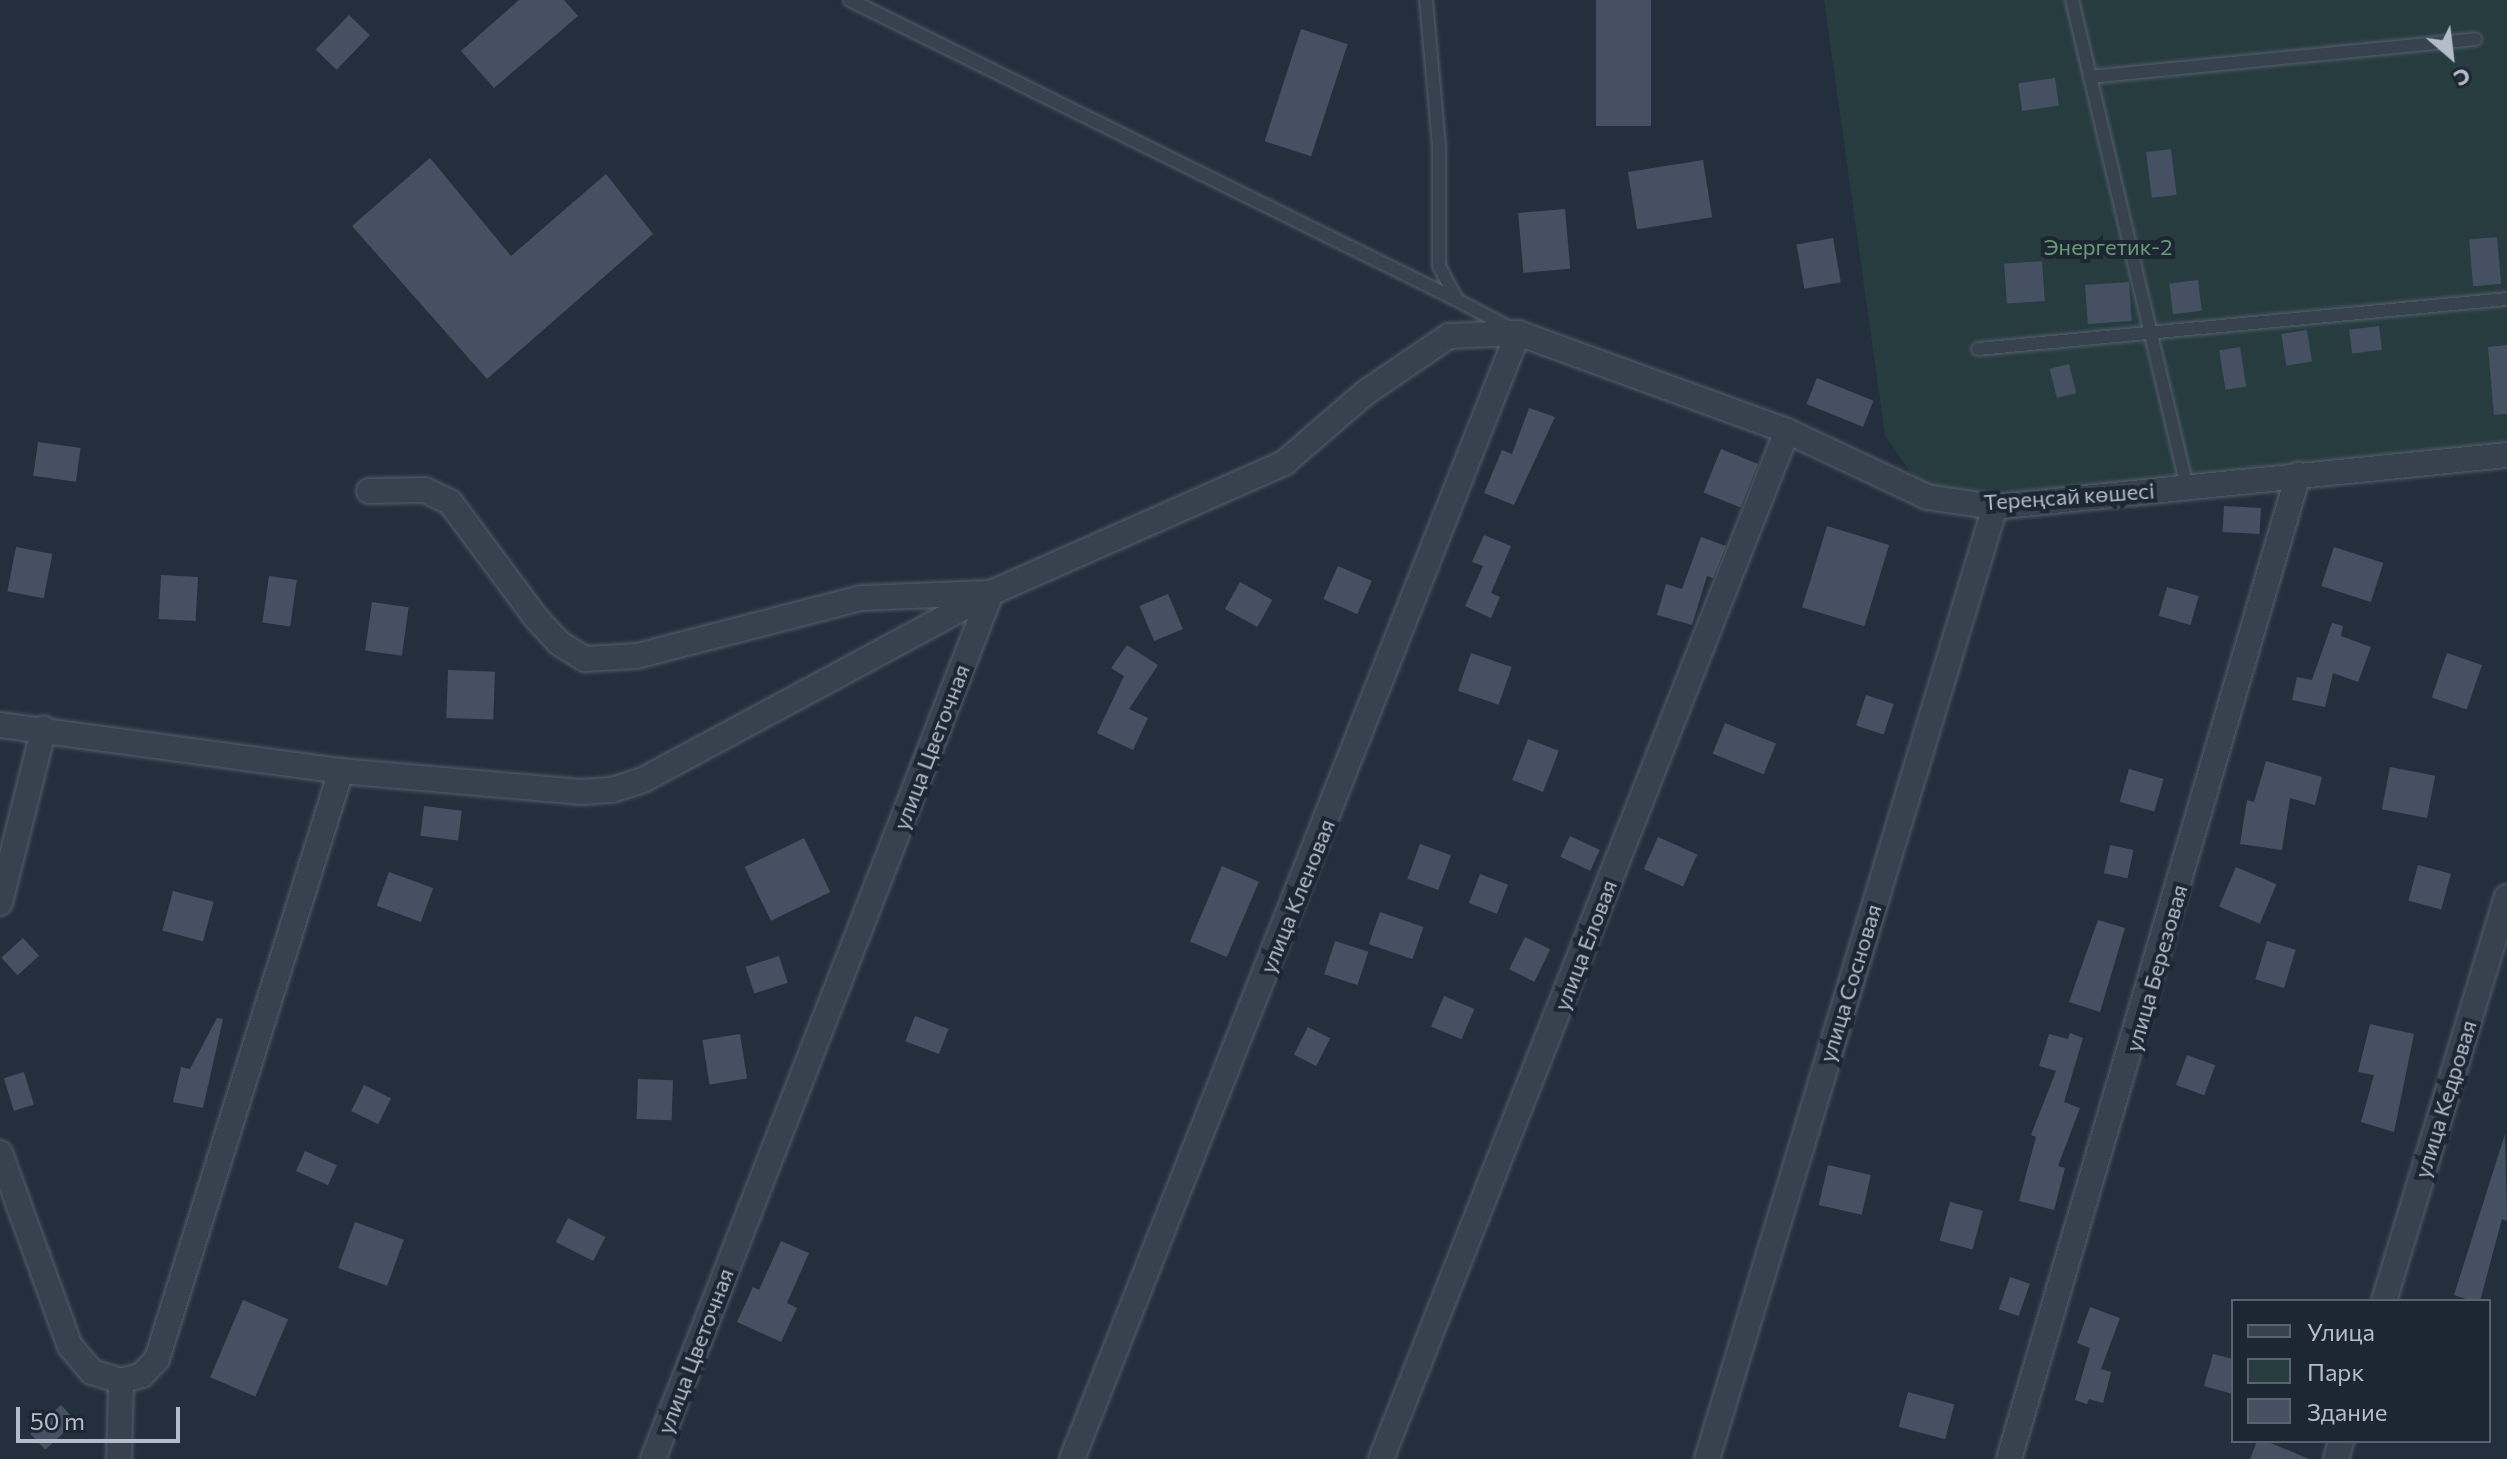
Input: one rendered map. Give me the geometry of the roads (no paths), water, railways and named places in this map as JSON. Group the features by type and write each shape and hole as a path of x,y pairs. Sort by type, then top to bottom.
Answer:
{"street":[{"name":"Тереңсай көшесі","path":"1518,333 1787,431 1927,497 1995,507 2507,455"},
{"path":"0,725 44,728 341,771 581,792 612,790 643,780 991,593 1284,463 1396,369 1449,336 1518,333"},
{"name":"улица Кленовая","path":"1072,1459 1518,333"},
{"name":"улица Еловая","path":"1381,1459 1787,431"},
{"name":"улица Березовая","path":"2009,1459 2298,475"},
{"path":"369,491 425,490 450,502 536,618 559,643 585,659 637,656 861,598 991,593"},
{"name":"улица Сосновая","path":"1707,1459 1995,507"},
{"name":"улица Цветочная","path":"653,1459 991,593"},
{"path":"0,903 44,728"},
{"path":"0,1153 70,1346 92,1372 121,1381 142,1375 157,1359 341,771"},
{"name":"улица Кедровая","path":"2385,1299 2507,897"},
{"path":"119,1459 121,1381"}],"lane":[{"path":"850,0 1518,333"},
{"path":"1426,0 1439,146 1439,266 1457,300"},
{"path":"2072,0 2187,487"},
{"path":"2090,77 2475,39"},
{"path":"1978,349 2152,336 2507,299"}],"park label":[{"name":"Энергетик-2","path":"2108,247"}]}
